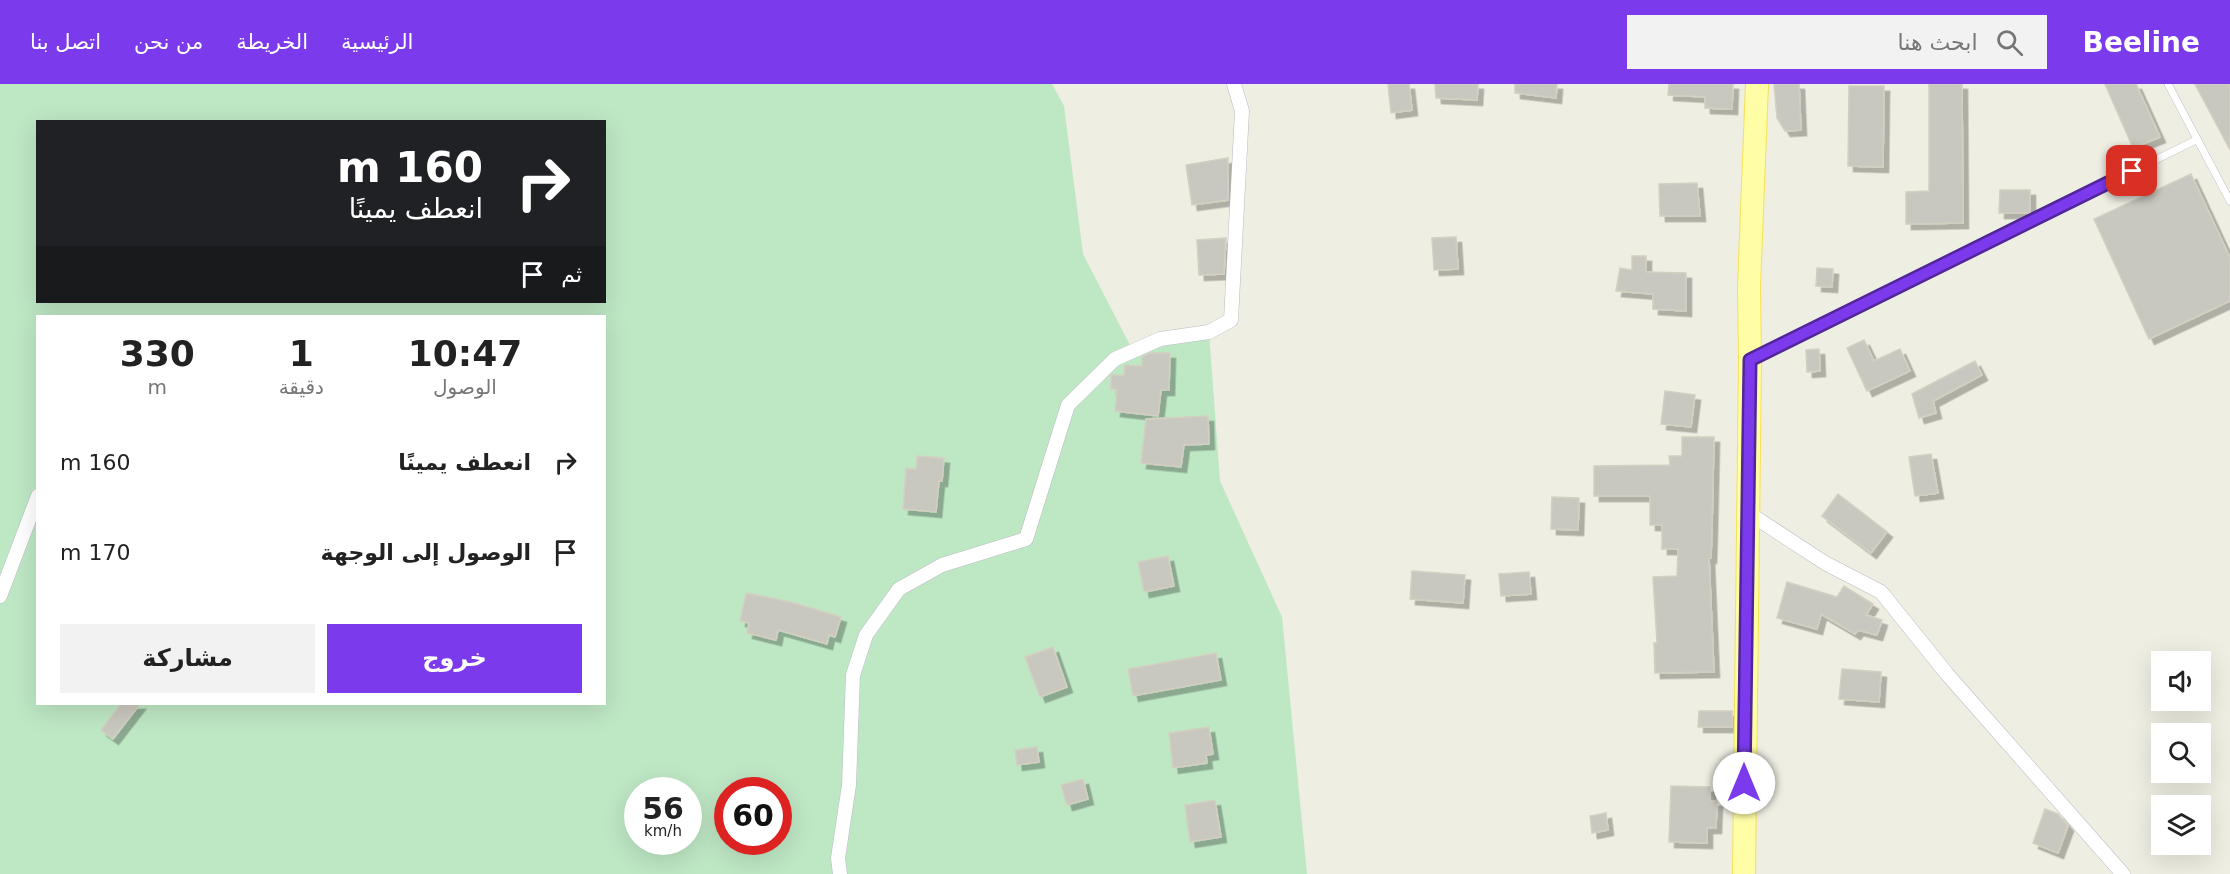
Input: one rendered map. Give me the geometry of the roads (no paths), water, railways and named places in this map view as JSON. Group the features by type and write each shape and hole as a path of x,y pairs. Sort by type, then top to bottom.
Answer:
{"main road":[{"path":"1744,874 1749,287 1757,84"}],"street":[{"path":"840,874 838,858 849,785 853,675 866,634 899,589 942,565 1026,539 1068,405 1115,358 1160,339 1209,332 1231,320 1242,111 1234,84"},
{"path":"0,597 36,501"},
{"path":"1747,512 1825,563 1881,592 1947,674 2123,874"}],"lane":[{"path":"2168,84 2230,201"},
{"path":"1750,360 2196,140"}]}
